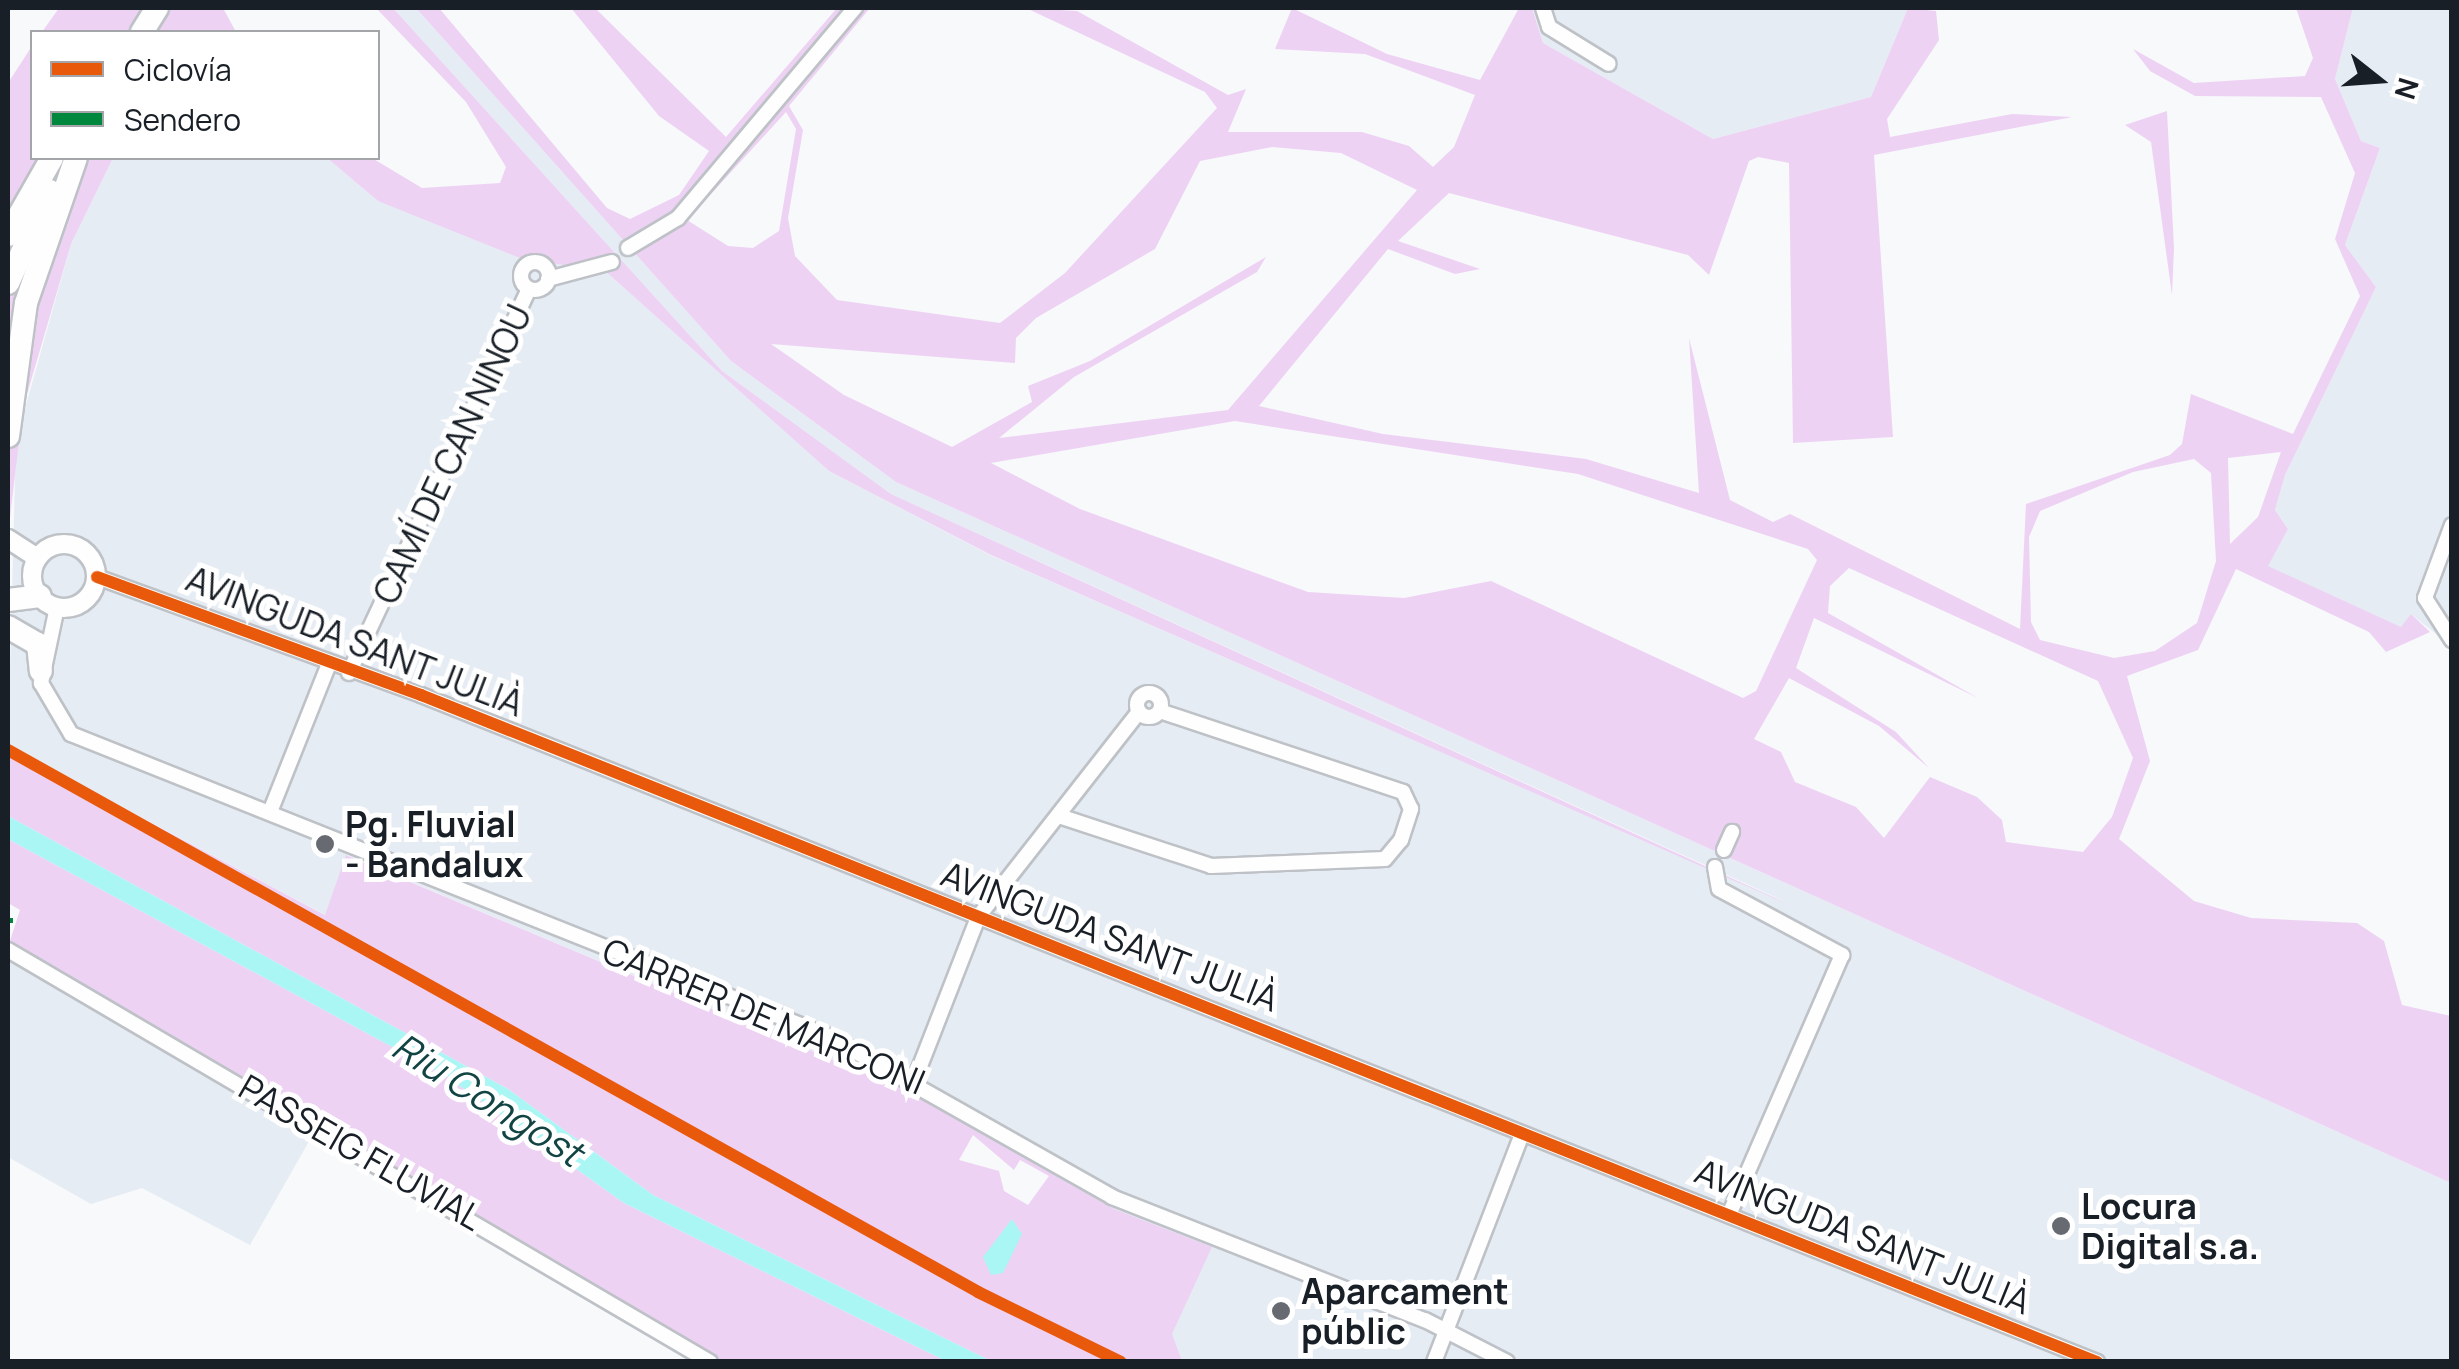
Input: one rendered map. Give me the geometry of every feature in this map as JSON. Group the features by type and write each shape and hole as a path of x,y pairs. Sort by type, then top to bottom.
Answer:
{"highway":[{"path":"143,30 156,8"},
{"path":"8,235 51,160"},
{"path":"8,283 66,160"},
{"path":"8,436 26,303 75,160"},
{"path":"8,600 48,602"},
{"path":"8,627 38,644 41,671"}],"street":[{"path":"628,248 678,218 856,8"},
{"path":"1543,8 1560,37 1609,64"},
{"name":"CAMÍ DE CAN NINOU","path":"348,673 530,289 521,279 528,264 541,264 548,279 612,262"},
{"path":"530,289 548,279"},
{"path":"2452,525 2425,598 2452,640"},
{"path":"8,539 37,558 48,602 41,671"},
{"path":"37,558 52,546 79,546 97,577 87,599 48,602"},
{"name":"AVINGUDA SANT JULIÀ","path":"97,577 978,917 1521,1137 1730,1213 2088,1360"},
{"path":"270,812 328,666"},
{"name":"CARRER DE MARCONI","path":"41,671 47,707 70,734 270,812 916,1079 1112,1197 1448,1334 1507,1362"},
{"path":"916,1079 978,917 1140,712 1160,711 1404,792 1411,809 1400,840 1385,859 1211,866 1059,816"},
{"path":"1724,850 1732,832"},
{"path":"1715,867 1719,889 1842,955 1730,1213"},
{"name":"PASSEIG FLUVIAL","path":"8,950 710,1362"},
{"path":"1434,1362 1521,1137"}],"shaded area":[{"path":"59,8 223,8 235,30 43,30"},
{"path":"376,8 393,8 722,371 891,494 1799,909 991,555 829,471 604,270 525,260 378,201 329,160 375,160 422,188 500,183 506,167 466,102"},
{"path":"393,8 416,8 731,361 896,482 2451,1183 2451,1361 1141,1361 1032,1211 1056,1175 905,1090 347,855 326,915 8,747 16,441 71,244 112,160 329,160 378,201 604,270 829,471 990,555 1799,908 891,494 722,371"},
{"path":"416,8 439,8 607,208 630,219 679,195 709,151 659,116 571,8 595,8 726,137 837,8 870,8 789,106 803,130 788,218 795,256 837,300 1000,323 1065,273 1217,108 1205,92 1026,8 1077,11 1228,95 1246,89 1228,132 1362,132 1409,146 1433,167 1454,147 1475,95 1365,54 1275,49 1292,8 1387,54 1480,80 1519,8 1532,8 1543,43 1713,139 1871,97 1908,8 1936,11 1939,40 1887,119 1890,137 2012,114 2072,117 1874,155 1893,437 1793,443 1789,163 1758,157 1749,161 1709,275 1688,255 1449,193 1398,241 1480,269 1455,274 1388,249 1259,406 1383,434 1586,459 1699,493 1689,338 1730,500 1773,522 1790,514 2020,629 2026,504 2170,455 2182,444 2191,394 2293,434 2360,296 2335,239 2355,173 2321,97 2195,96 2150,71 2133,49 2194,83 2305,76 2313,58 2296,8 2353,8 2335,79 2361,141 2380,148 2345,245 2376,287 2285,475 2275,510 2288,529 2268,566 2401,627 2411,614 2430,632 2386,652 2369,632 2236,569 2198,650 2127,676 2150,761 2119,839 2194,901 2251,918 2357,923 2384,941 2402,1005 2451,1016 2451,1183 896,482 731,361","holes":["786,112 796,129 779,231 753,248 728,246 687,220","1272,147 1341,153 1417,190 1228,410 999,438 1074,377 1257,272 1266,257 1090,361 1028,386 1032,402 952,447 844,395 771,344 1015,363 1016,338 1036,318 1155,249 1200,161","1235,421 1578,474 1808,549 1817,560 1756,691 1743,698 1491,581 1404,598 1308,592 1080,509 991,463","2281,452 2258,517 2230,544 2228,458","2194,459 2211,473 2216,561 2197,623 2155,651 2114,658 2040,640 2031,622 2029,537 2040,511 2133,472","1849,568 2098,681 2133,758 2112,817 2083,852 2006,842 2002,820 1977,797 1930,777 1884,838 1856,807 1795,782 1781,752 1754,739 1789,678 1879,726 1929,768 1896,732 1796,668 1814,618 1978,698 1828,613 1830,586"]},
{"path":"1532,8 1908,8 1871,97 1713,139 1543,43"},
{"path":"2353,8 2451,8 2451,646 2411,614 2402,628 2267,566 2288,529 2275,510 2285,475 2376,287 2345,245 2380,148 2361,141 2335,79"},
{"path":"30,49 30,160 112,160 71,244 23,408 8,534 8,83"},
{"path":"2167,111 2174,248 2172,295 2151,142 2125,125"},
{"path":"8,747 325,915 346,855 905,1090 1114,1209 1212,1247 1172,1334 1182,1361 991,1361 653,1195 508,1089 8,816","holes":["973,1135 1014,1170 1020,1160 1049,1176 1028,1205 1004,1191 999,1171 959,1160"]},
{"path":"8,839 446,1076 624,1203 946,1361 723,1361 703,1351 8,947 20,910 8,903"},
{"path":"8,947 320,1122 250,1245 142,1188 91,1204 8,1157"}],"water":[{"name":"Riu Congost","path":"8,816 508,1089 653,1195 991,1361 946,1361 624,1203 446,1076 8,839"},
{"path":"1012,1219 1022,1234 1003,1273 991,1275 983,1257"}],"marked path":[{"path":"8,918 8,923"}],"cycle path":[{"path":"97,577 421,695 2097,1362"},
{"path":"8,750 978,1292 1121,1362"}],"place":[{"name":"Pg. Fluvial - Bandalux","path":"325,844"},
{"name":"Locura Digital s.a.","path":"2061,1226"},
{"name":"Aparcament públic","path":"1281,1311"}]}
